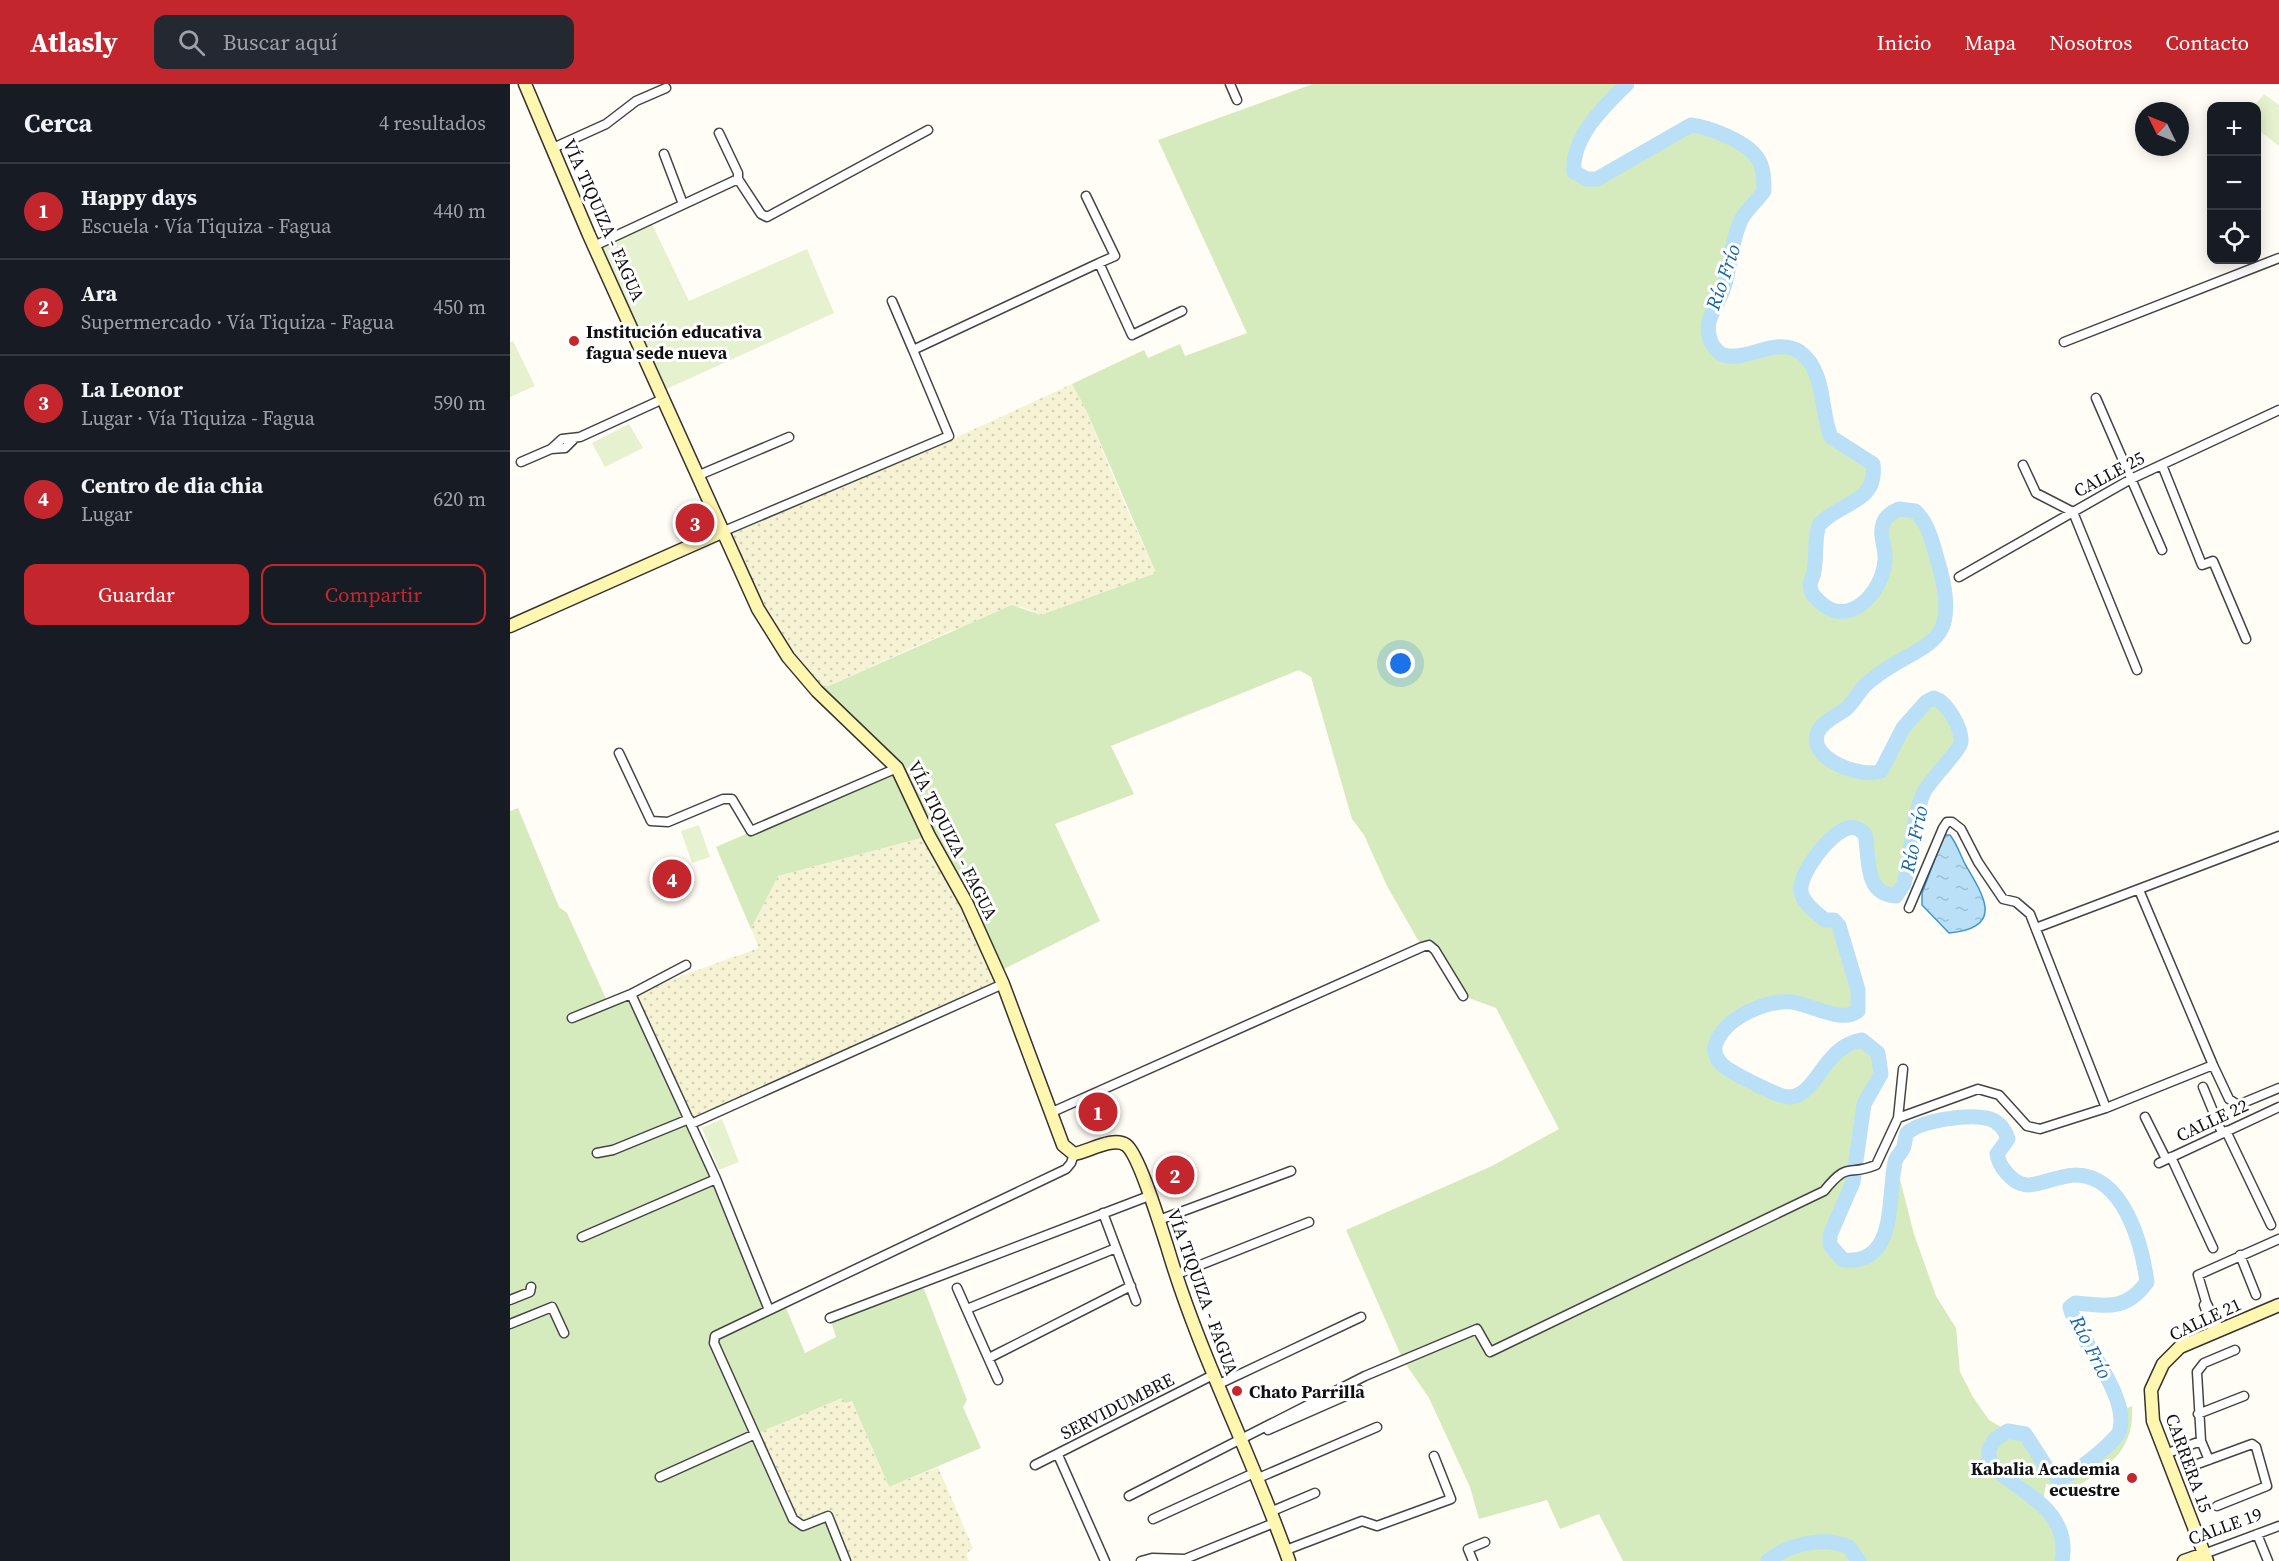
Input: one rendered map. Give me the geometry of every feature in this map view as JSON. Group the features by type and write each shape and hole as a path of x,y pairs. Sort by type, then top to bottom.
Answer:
{"street":[{"name":"VÍA TIQUIZA - FAGUA","path":"525,84 594,246 763,619 788,657 817,691 897,768 928,836 967,904 1003,984 1063,1145 1074,1154 1112,1143 1125,1144 1130,1149 1159,1220 1175,1275 1215,1380 1288,1556"},
{"path":"1230,84 1238,100"},
{"path":"553,148 606,124 636,101 666,88"},
{"path":"719,133 738,173 738,179 761,214 767,217 928,130"},
{"path":"664,154 683,204"},
{"path":"594,246 738,179"},
{"path":"912,350 1115,256 1086,196"},
{"path":"2064,342 2279,258"},
{"path":"1098,263 1132,335 1182,311"},
{"path":"510,626 724,531 949,436 892,301"},
{"path":"2096,398 2162,550"},
{"path":"521,462 551,449 562,439 574,439 663,399"},
{"name":"CALLE 25","path":"1959,577 2131,479 2279,410"},
{"path":"697,476 789,437"},
{"path":"2022,465 2036,493 2073,512 2137,670"},
{"path":"2162,465 2202,565 2213,561 2246,639"},
{"path":"620,753 651,821 668,822 723,799 732,799 751,831 897,768"},
{"path":"1909,908 1943,828 1947,822 1953,822 1961,829 1978,862 2003,899 2016,902 2030,914 2106,1108"},
{"path":"2036,928 2279,836"},
{"path":"2139,890 2229,1099 2238,1105 2279,1088"},
{"path":"1050,1113 1429,945 1435,950 1463,996"},
{"path":"572,1018 631,994 686,965"},
{"path":"597,1153 613,1150 690,1121 1003,984"},
{"path":"631,994 716,1179 769,1310"},
{"path":"1898,1118 1978,1089 1999,1095 2027,1126 2040,1129 2106,1108 2213,1065"},
{"path":"1129,1496 1365,1376 1477,1329 1490,1352 1824,1191 1839,1173 1876,1165 1898,1118 1903,1070"},
{"path":"2203,1087 2271,1225"},
{"name":"CALLE 22","path":"2165,1160 2279,1107"},
{"path":"2145,1117 2165,1160 2213,1248"},
{"path":"846,1561 828,1516 803,1526 793,1519 753,1435 714,1343 715,1336 721,1331 1066,1169 1074,1154"},
{"path":"1159,1220 1291,1172"},
{"path":"582,1237 716,1179"},
{"path":"830,1318 1149,1196"},
{"path":"1103,1213 1136,1300"},
{"path":"1175,1275 1308,1222"},
{"path":"2217,1331 2204,1305 2206,1302 2198,1275 2279,1239"},
{"path":"967,1310 1116,1248"},
{"path":"2240,1256 2256,1296"},
{"path":"989,1358 1131,1286"},
{"path":"510,1300 530,1292 531,1287"},
{"path":"957,1288 998,1380"},
{"name":"CALLE 21","path":"2156,1375 2163,1364 2180,1347 2279,1305"},
{"path":"510,1324 552,1307 564,1333"},
{"name":"SERVIDUMBRE","path":"1035,1466 1215,1380 1361,1317"},
{"path":"2209,1460 2201,1441 2198,1414 2199,1366 2235,1350"},
{"name":"CARRERA 15","path":"2156,1375 2150,1405 2165,1454 2205,1557"},
{"path":"1239,1440 1359,1390"},
{"path":"2198,1414 2244,1396"},
{"path":"1153,1519 1377,1427"},
{"path":"660,1477 753,1435"},
{"path":"2165,1454 2201,1441"},
{"path":"2193,1466 2255,1445 2267,1483 2265,1488 2217,1506"},
{"path":"1058,1455 1105,1561"},
{"path":"1288,1556 1362,1521 1377,1526 1451,1499 1434,1456"},
{"path":"1141,1561 1152,1558 1185,1559 1272,1517 1315,1493"},
{"name":"CALLE 19","path":"2184,1561 2205,1557 2279,1526"},
{"path":"2257,1534 2268,1561"},
{"path":"1473,1561 1468,1549 1485,1542"}],"shaded area":[{"path":"1072,384 1086,410 1156,573 1041,615 1022,607 1006,608 977,623 950,631 817,691 788,657 724,531 949,436 955,438"},
{"path":"929,836 1003,984 691,1124 631,994 759,948 751,929 778,876"},
{"path":"842,1397 852,1401 889,1487 938,1467 973,1548 966,1554 969,1561 846,1561 797,1524 753,1435"}],"green space":[{"path":"1313,84 1627,84 1599,113 1583,135 1574,159 1574,172 1587,179 1597,179 1691,125 1717,132 1737,142 1758,159 1763,175 1764,191 1741,220 1738,228 1724,287 1708,327 1711,342 1718,351 1728,356 1746,355 1774,347 1792,348 1800,352 1808,360 1818,380 1831,437 1863,455 1875,468 1876,478 1870,487 1849,505 1819,525 1812,592 1820,604 1833,611 1848,611 1861,606 1874,591 1883,570 1881,530 1884,520 1888,515 1903,508 1915,514 1926,528 1935,548 1947,613 1945,626 1940,635 1922,650 1887,669 1869,682 1843,711 1821,727 1817,742 1821,751 1839,765 1862,772 1881,771 1903,728 1926,702 1934,698 1939,700 1953,716 1961,742 1923,794 1904,884 1896,896 1885,894 1873,882 1868,864 1865,834 1855,828 1848,828 1833,837 1810,864 1805,874 1801,891 1804,899 1824,920 1834,920 1839,926 1858,990 1858,1011 1851,1014 1835,1014 1793,1002 1761,1007 1738,1017 1720,1033 1715,1044 1717,1055 1732,1071 1744,1078 1784,1096 1792,1097 1806,1092 1824,1065 1844,1046 1861,1041 1869,1044 1879,1055 1881,1072 1864,1104 1852,1188 1830,1235 1836,1253 1843,1258 1860,1260 1868,1257 1881,1243 1889,1213 1895,1160 1914,1234 1936,1296 1956,1328 1960,1372 1973,1397 1989,1420 2008,1431 2025,1434 2047,1468 2058,1478 2082,1466 2110,1444 2121,1429 2119,1412 2132,1406 2129,1435 2117,1456 2108,1465 2074,1488 2046,1484 2042,1506 2053,1517 2060,1530 2063,1545 2062,1561 1623,1561 1599,1514 1560,1529 1547,1500 1479,1519 1470,1487 1429,1398 1403,1360 1346,1230 1492,1166 1559,1129 1496,1008 1463,996 1435,950 1422,947 1387,886 1364,835 1352,819 1311,677 1299,670 1111,746 1134,794 1055,824 1100,921 998,972 929,836 778,876 751,929 716,847 896,768 817,691 1012,605 1041,615 1156,573 1086,410 1072,384 1144,350 1148,358 1180,344 1185,356 1247,333 1158,140"},
{"path":"2264,94 2279,105 2279,146 2261,132 2261,102 2257,102"},
{"path":"650,220 689,301 807,249 834,313 660,392 594,246"},
{"path":"513,341 535,386 510,397 510,342"},
{"path":"629,424 643,448 605,467 592,443"},
{"path":"518,808 559,907 567,913 608,1003 631,994 768,1309 784,1303 805,1353 836,1337 830,1318 912,1287 924,1289 967,1400 963,1407 981,1448 889,1487 852,1401 845,1403 842,1398 753,1435 797,1524 828,1516 846,1561 510,1561 510,811"},
{"path":"699,825 710,857 692,863 681,831"},
{"path":"722,1119 739,1162 719,1170 702,1128"}],"water":[{"path":"1944,835 1950,835 1955,842 1983,899 1985,909 1984,917 1978,925 1967,930 1949,933 1922,905 1922,893"}],"waterway":[{"name":"Río Frío","path":"1627,84 1599,113 1583,135 1574,159 1574,172 1587,179 1597,179 1691,125 1728,136 1753,153 1761,166 1764,191 1741,220 1738,228 1724,287 1708,327 1711,342 1718,351 1728,356 1745,355 1773,347 1791,348 1800,352 1808,360 1818,380 1831,437 1873,464 1873,477 1864,495 1819,525 1814,573 1810,584 1813,595 1829,609 1851,610 1862,604 1878,585 1883,572 1885,560 1883,524 1889,515 1899,509 1915,511 1920,516 1928,530 1940,569 1945,596 1945,616 1941,630 1932,641 1870,681 1846,709 1823,725 1818,732 1817,742 1820,751 1838,765 1850,769 1873,773 1881,771 1903,728 1926,702 1934,698 1949,710 1961,736 1959,746 1923,794 1916,816 1904,884 1896,896 1885,894 1873,882 1868,864 1865,834 1855,828 1848,828 1833,837 1810,864 1805,874 1801,891 1804,900 1825,920 1834,920 1839,926 1858,990 1858,1011 1851,1014 1835,1014 1792,1002 1759,1007 1728,1025 1716,1043 1717,1058 1733,1072 1769,1090 1790,1097 1807,1088 1829,1061 1849,1044 1862,1040 1878,1053 1881,1074 1864,1104 1853,1182 1830,1235 1830,1245 1843,1260 1861,1259 1873,1252 1882,1241 1890,1211 1895,1162 1903,1148 1907,1133 1914,1128 1935,1121 1959,1117 1982,1117 1996,1122 2008,1139 1997,1154 1998,1159 2008,1174 2017,1182 2031,1185 2076,1175 2093,1178 2107,1187 2118,1199 2128,1215 2141,1249 2147,1282 2131,1298 2123,1302 2106,1305 2075,1303 2070,1307 2075,1321 2118,1402 2121,1418 2119,1433 2091,1460 2073,1472 2058,1478 2047,1468 2025,1434 2008,1431 1995,1439 1989,1449 1991,1462 2000,1473 2043,1506 2055,1520 2062,1538 2062,1561"},
{"name":"Río Frío","path":"1768,1561 1796,1546 1818,1542 1849,1547 1859,1561"}],"place":[{"name":"Institución educativa fagua sede nueva","path":"574,341"},
{"name":"La Leonor","path":"695,523"},
{"name":"Centro de dia chia","path":"672,879"},
{"name":"Happy days","path":"1098,1112"},
{"name":"Ara","path":"1175,1175"},
{"name":"Chato Parrilla","path":"1237,1391"},
{"name":"Kabalia Academia ecuestre","path":"2132,1478"}]}
